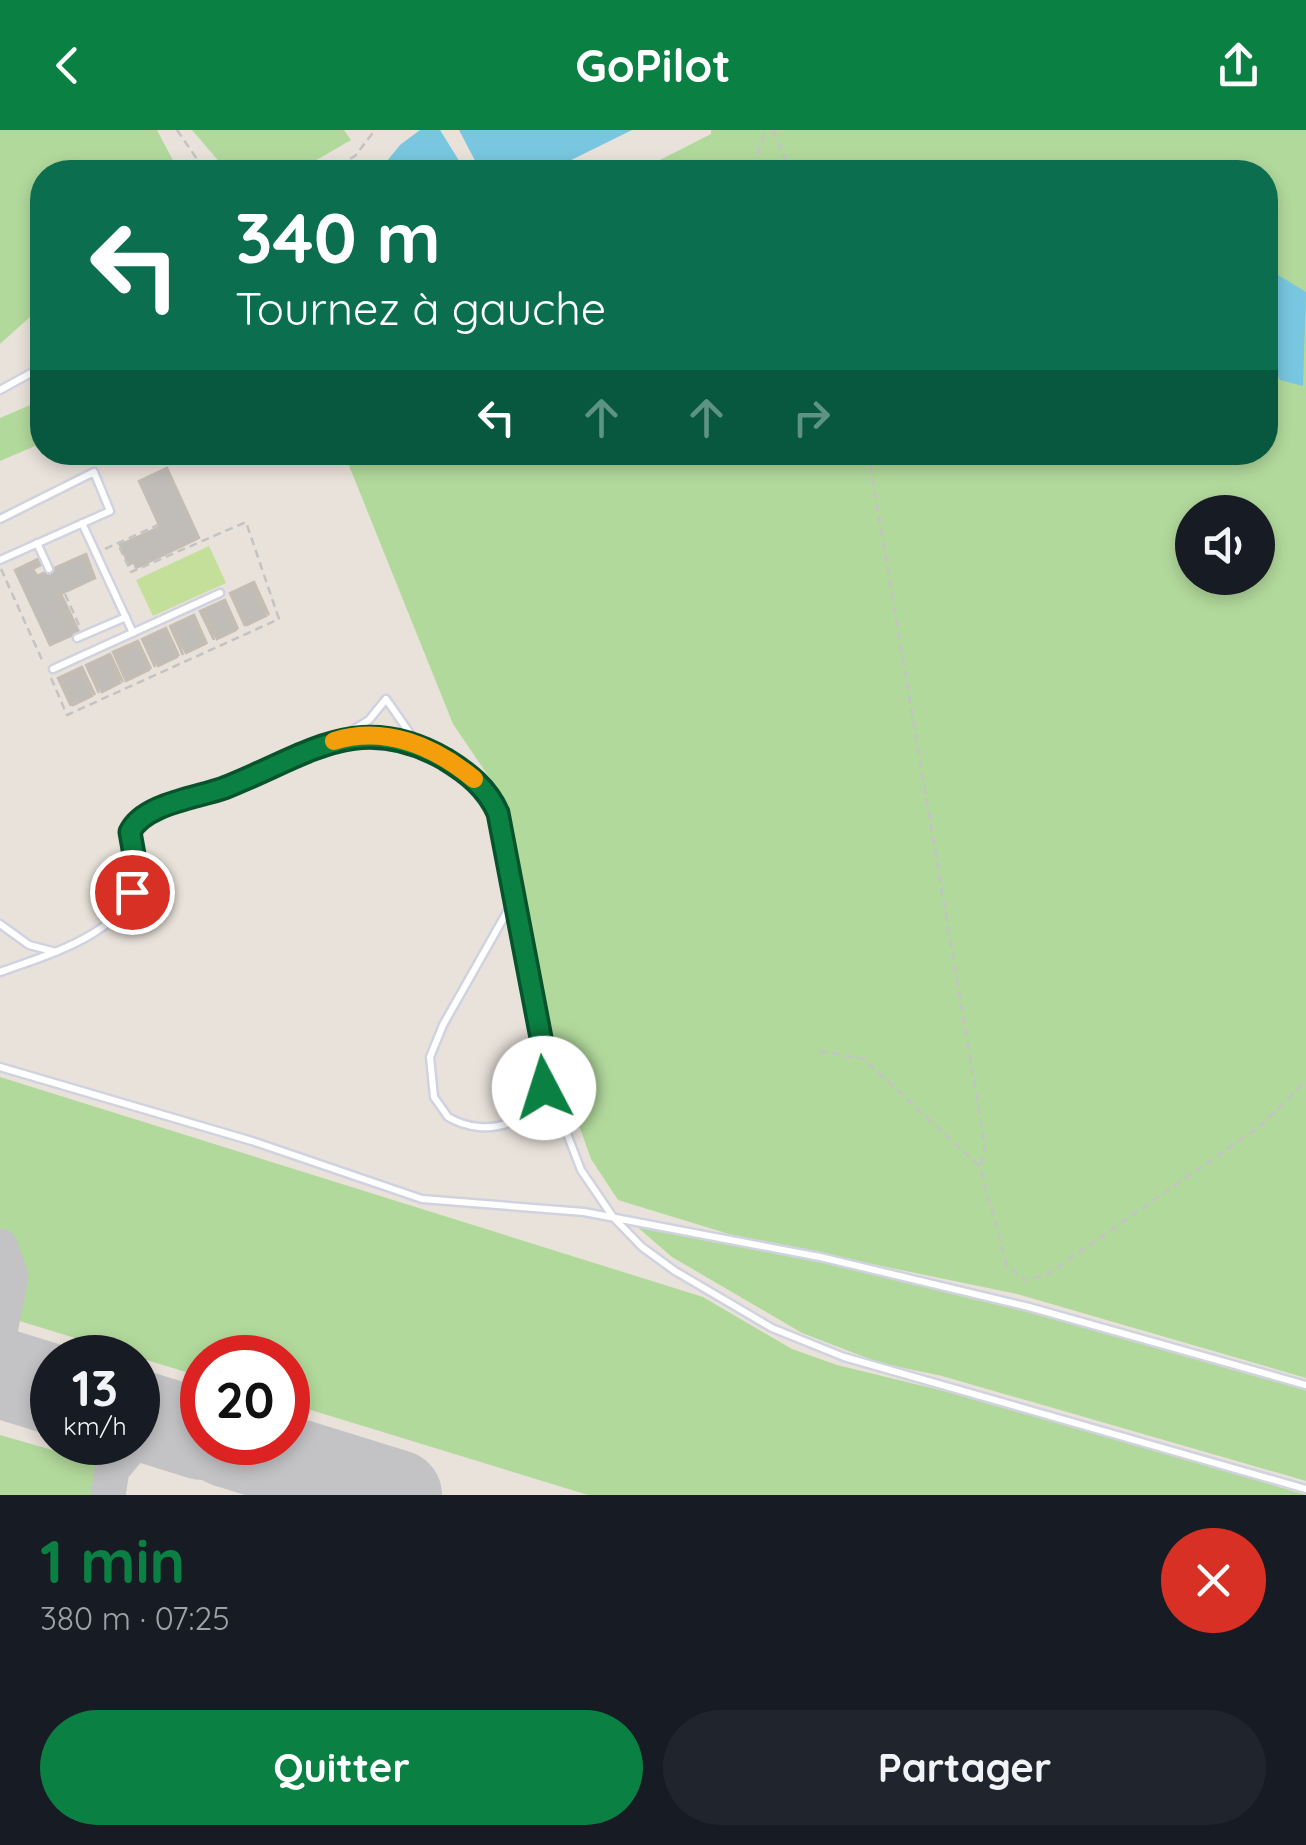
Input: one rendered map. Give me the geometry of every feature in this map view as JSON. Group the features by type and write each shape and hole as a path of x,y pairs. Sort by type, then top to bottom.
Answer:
{"lane":[{"path":"0,390 30,374"},
{"path":"0,519 94,472 110,510 0,560"},
{"path":"82,523 133,633"},
{"path":"38,543 50,569"},
{"path":"54,669 220,593"},
{"path":"81,637 126,617"},
{"path":"0,972 77,944 116,916 132,892 137,872 130,832 135,822 338,739 369,720 386,700 416,742"},
{"path":"338,739 380,735 416,742 467,774 492,800 560,1118 581,1170 613,1217 642,1248 772,1328 811,1345 1306,1489"},
{"path":"513,902 438,1035 430,1057 430,1082 439,1107 448,1117 494,1128 530,1112 544,1088 546,1064"},
{"path":"0,924 29,945 56,952"},
{"path":"0,1067 252,1141 422,1200 613,1217 955,1288 1306,1385"}],"path":[{"path":"177,130 198,160"},
{"path":"348,160 375,130"},
{"path":"757,154 766,130"},
{"path":"773,130 787,160"},
{"path":"870,465 985,1147 980,1167 1007,1266 1025,1280 1038,1280 1260,1126 1306,1081"},
{"path":"104,550 158,525"},
{"path":"64,594 81,637"},
{"path":"819,1050 864,1060 980,1167"}],"green space":[{"path":"0,130 157,130 173,160 30,160 30,317 0,344"},
{"path":"192,130 344,130 351,140 316,160 218,160"},
{"path":"711,130 1306,130 1306,1378 1017,1294 732,1235 618,1200 591,1159 545,1030 505,815 489,777 453,724 349,465 1278,465 1278,160 660,160 711,134"},
{"path":"30,405 30,448 0,461 0,418"},
{"path":"209,546 226,583 153,616 136,580"},
{"path":"0,1077 703,1297 792,1349 837,1365 1026,1411 1306,1495 588,1495 310,1410 310,1335 180,1335 180,1370 160,1364 160,1335 65,1335 0,1315"},
{"path":"635,1225 887,1272 1306,1385 1306,1481 942,1376 880,1363 802,1333 672,1257"},
{"path":"0,1435 30,1444 30,1465 104,1465 98,1495 0,1495"}],"water":[{"path":"420,130 440,130 459,160 388,160"},
{"path":"459,130 632,130 571,160 475,160"},
{"path":"1278,275 1306,292 1303,386 1280,380"}],"building":[{"path":"167,468 199,538 136,568 134,562 129,565 120,545 160,527 139,481"},
{"path":"86,554 95,578 54,597 73,635 50,645 15,570 38,559 41,565 33,569 37,576"},
{"path":"254,582 269,615 253,588 234,597 245,626 230,593"},
{"path":"253,588 266,616 247,625 234,597"},
{"path":"61,594 79,632 73,635 54,597"},
{"path":"225,600 238,629 225,605 206,614 214,640 200,611"},
{"path":"225,605 236,630 217,639 206,614"},
{"path":"194,615 207,644 193,620 174,629 183,655 170,626"},
{"path":"193,620 205,644 186,653 174,629"},
{"path":"166,628 179,656 166,633 147,642 155,667 142,639"},
{"path":"166,633 177,657 158,666 147,642"},
{"path":"138,641 151,669 138,646 119,654 130,679 126,681 113,652"},
{"path":"138,646 149,670 130,679 119,654"},
{"path":"110,654 123,682 109,659 90,667 99,693 86,665"},
{"path":"109,659 120,683 102,692 90,667"},
{"path":"82,667 95,695 81,672 62,680 71,706 58,678"},
{"path":"81,672 92,696 73,705 62,680"}],"taxiway":[{"path":"0,1246 11,1276 0,1332"},
{"path":"0,1358 24,1380"},
{"path":"160,1433 180,1431"},
{"path":"108,1495 116,1465"}],"runway":[{"path":"0,1373 30,1382"},
{"path":"160,1422 180,1428"},
{"path":"300,1465 397,1495"}],"slow traffic":[{"path":"334,741 380,735 416,742 474,779"}],"route":[{"path":"132,892 137,872 130,832 145,815 200,797 338,739 380,735 416,742 484,788 498,813 530,1002 546,1064 544,1088"}]}
